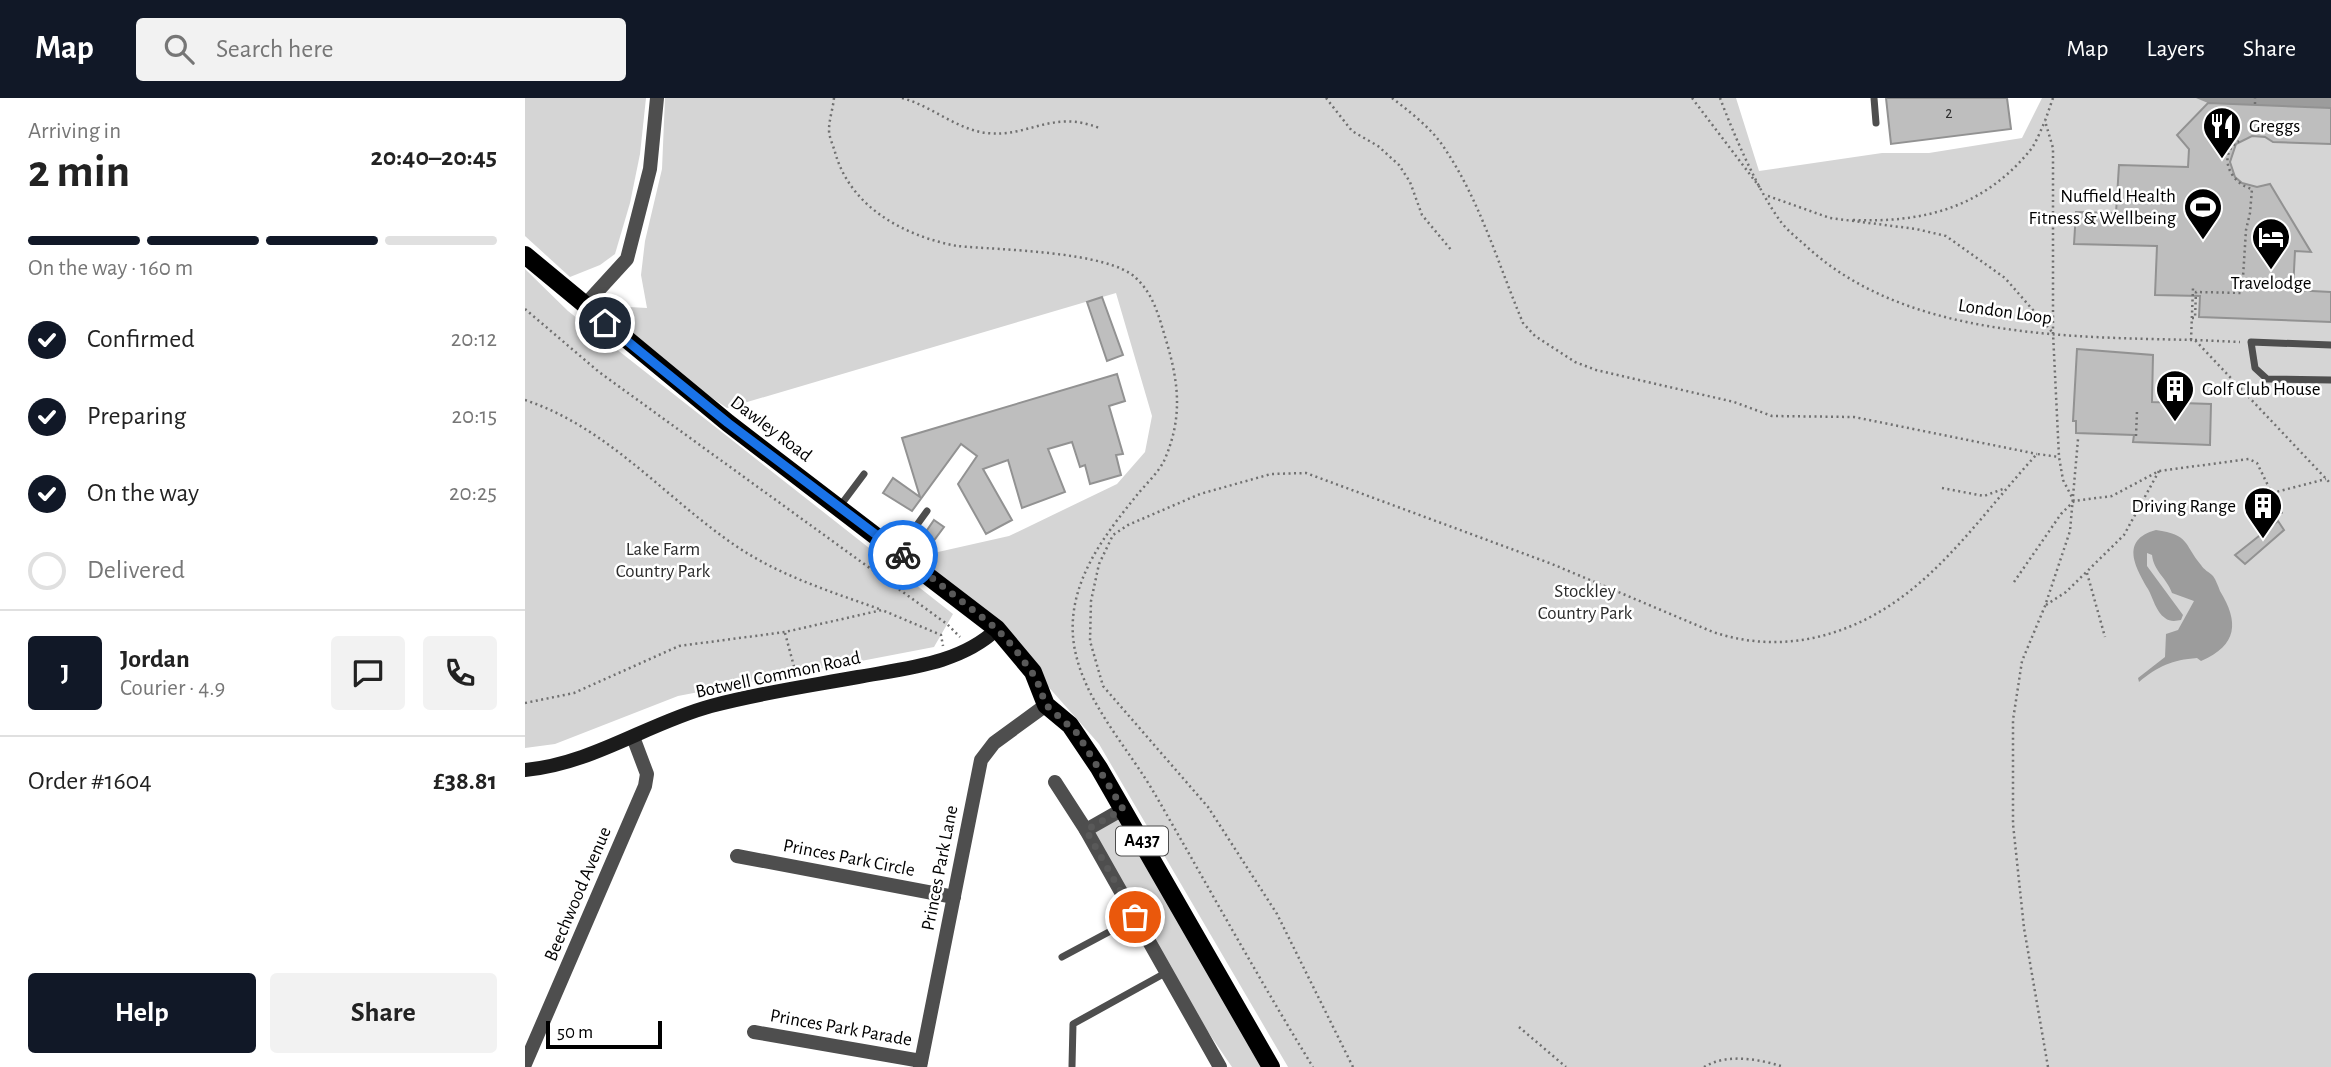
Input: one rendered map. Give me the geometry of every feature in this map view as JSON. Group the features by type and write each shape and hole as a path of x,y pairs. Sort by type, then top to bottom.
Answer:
{"main road":[{"name":"Dawley Road","path":"525,255 728,423 997,629"},
{"name":"A437","path":"997,629 1033,672 1046,705 1077,733 1271,1067"}],"street":[{"path":"584,306 627,259 650,169 657,98"},
{"name":"Botwell Common Road","path":"525,771 557,765 710,706 944,659 972,649 997,629"},
{"name":"Princes Park Lane","path":"921,1064 984,754 994,743 1046,705"},
{"name":"Beechwood Avenue","path":"525,1064 531,1030 645,786 646,774 633,737"},
{"path":"1055,782 1086,830 1220,1067"},
{"path":"1086,830 1123,809"},
{"name":"Princes Park Circle","path":"737,856 954,897"},
{"name":"Princes Park Parade","path":"754,1032 921,1064"}],"lane":[{"path":"1874,98 1876,123"},
{"path":"2331,345 2251,342 2255,368 2267,379 2331,380"},
{"path":"840,507 863,474"},
{"path":"898,552 926,511"},
{"path":"1062,957 1135,917"},
{"path":"1072,1066 1073,1024 1167,972"}],"path":[{"path":"834,98 829,131 839,167 853,190 872,209 905,231 957,246 1107,261 1135,276 1154,301 1179,394 1174,425 1163,463 1100,541 1083,575 1073,618 1074,644 1086,686 1155,794 1225,920 1313,1067"},
{"path":"902,98 986,133 1010,132 1053,121 1081,123 1099,128"},
{"path":"1326,98 1352,131 1378,146 1399,165 1410,182 1422,215 1452,251"},
{"path":"1392,98 1413,114 1442,144 1470,191 1523,323 1556,352 1596,370 1734,402 1772,416 1854,417 2059,457"},
{"path":"1692,98 1765,195 1830,218 1916,229 1946,236 2005,278 2053,333"},
{"name":"London Loop","path":"1720,98 1765,195 1782,223 1819,258 1860,286 1944,317 2053,333 2251,342"},
{"path":"1830,218 1888,221 1955,208 1986,190 2029,153 2053,98"},
{"path":"2255,98 2255,104"},
{"path":"2045,121 2053,148 2053,333 2059,457 2063,480 2074,502"},
{"path":"2192,318 2195,318 2196,292 2242,293 2252,189 2236,182 2228,164 2231,149 2239,141"},
{"path":"2193,288 2193,340 2331,484"},
{"path":"525,309 599,372 947,624 972,649"},
{"path":"525,400 565,416 608,443 733,544 767,565 941,635 944,659"},
{"path":"2136,436 2137,411"},
{"path":"2048,1067 2024,928 2013,824 2013,720 2022,661 2045,606 2070,531 2078,439"},
{"path":"1353,1067 1277,914 1208,807 1103,686 1091,653 1090,601 1099,564 1113,536 1128,525 1200,494 1271,474 1306,473 1552,564 1713,632 1735,639 1793,642 1843,631 1888,609 1922,583 1965,538 2037,454"},
{"path":"2014,582 2061,514 2074,502 2112,496 2159,471 2249,459 2257,463 2282,514"},
{"path":"2045,606 2066,592 2124,535 2159,471"},
{"path":"2272,493 2326,480"},
{"path":"1942,488 1984,496 2007,488"},
{"path":"2087,571 2105,637"},
{"path":"525,703 574,693 679,646 785,632 883,610"},
{"path":"785,632 800,688"},
{"path":"1519,1027 1566,1067"},
{"path":"1704,1067 1724,1059 1747,1059 1784,1067"}],"green space":[{"path":"525,98 646,98 640,154 630,203 615,254 600,265 570,277 525,236"},
{"name":"Stockley Country Park","path":"665,98 1736,98 1759,171 1882,153 1929,153 2022,138 2042,98 2331,98 2331,1067 1288,1067 1099,744 1015,649 917,566 938,552 1009,536 1117,484 1145,452 1152,416 1116,293 727,408 700,390 622,326 629,307 647,308 641,275 645,241 662,169"},
{"name":"Lake Farm Country Park","path":"525,269 568,311 953,614 934,647 678,696 555,744 525,748"},
{"path":"1123,809 1272,1067 1232,1067 1167,972 1086,830"}],"shaded area":[{"path":"2196,98 2331,98 2331,108 2208,103"},
{"path":"2156,530 2175,534 2185,541 2202,567 2213,576 2230,613 2231,632 2222,648 2213,655 2201,661 2197,658 2166,665 2139,682 2138,678 2165,657 2166,634 2178,630 2194,601 2172,593 2155,566 2152,555 2147,553 2147,566 2183,615 2181,620 2171,621 2157,609 2134,555 2137,540"}],"building":[{"path":"1886,98 2007,98 2011,129 1891,144"},
{"path":"2208,103 2331,108 2331,144 2273,142 2265,137 2252,136 2236,144 2230,162 2235,177 2242,183 2257,187 2270,184 2311,252 2295,251 2293,290 2331,292 2331,322 2199,317 2200,296 2155,295 2157,246 2074,244 2076,212 2116,213 2119,165 2188,167 2189,149 2177,135"},
{"path":"1102,297 1123,355 1107,361 1087,302"},
{"path":"2077,349 2153,355 2152,402 2211,404 2210,445 2133,442 2134,435 2076,433 2076,421 2073,421"},
{"path":"1117,374 1125,401 1109,406 1123,454 1116,455 1121,475 1090,484 1085,465 1080,467 1072,442 1048,449 1065,492 1022,508 1008,460 983,469 1012,520 986,534 958,484 977,456 961,444 912,511 883,493 893,478 920,497 902,438"},
{"path":"934,520 944,527 932,543 923,536"},
{"name":"Driving Range","path":"2278,521 2284,530 2245,564 2235,555"}],"way so far":[{"path":"903,555 997,629 1033,672 1046,705 1077,733 1123,809 1086,830 1135,917"}],"place":[{"name":"Greggs","path":"2222,160"},
{"name":"Nuffield Health Fitness & Wellbeing","path":"2203,241"},
{"name":"Travelodge","path":"2271,271"},
{"name":"Golf Club House","path":"2175,423"},
{"name":"Driving Range","path":"2263,540"}],"route":[{"path":"605,323 728,423 903,555"}]}
